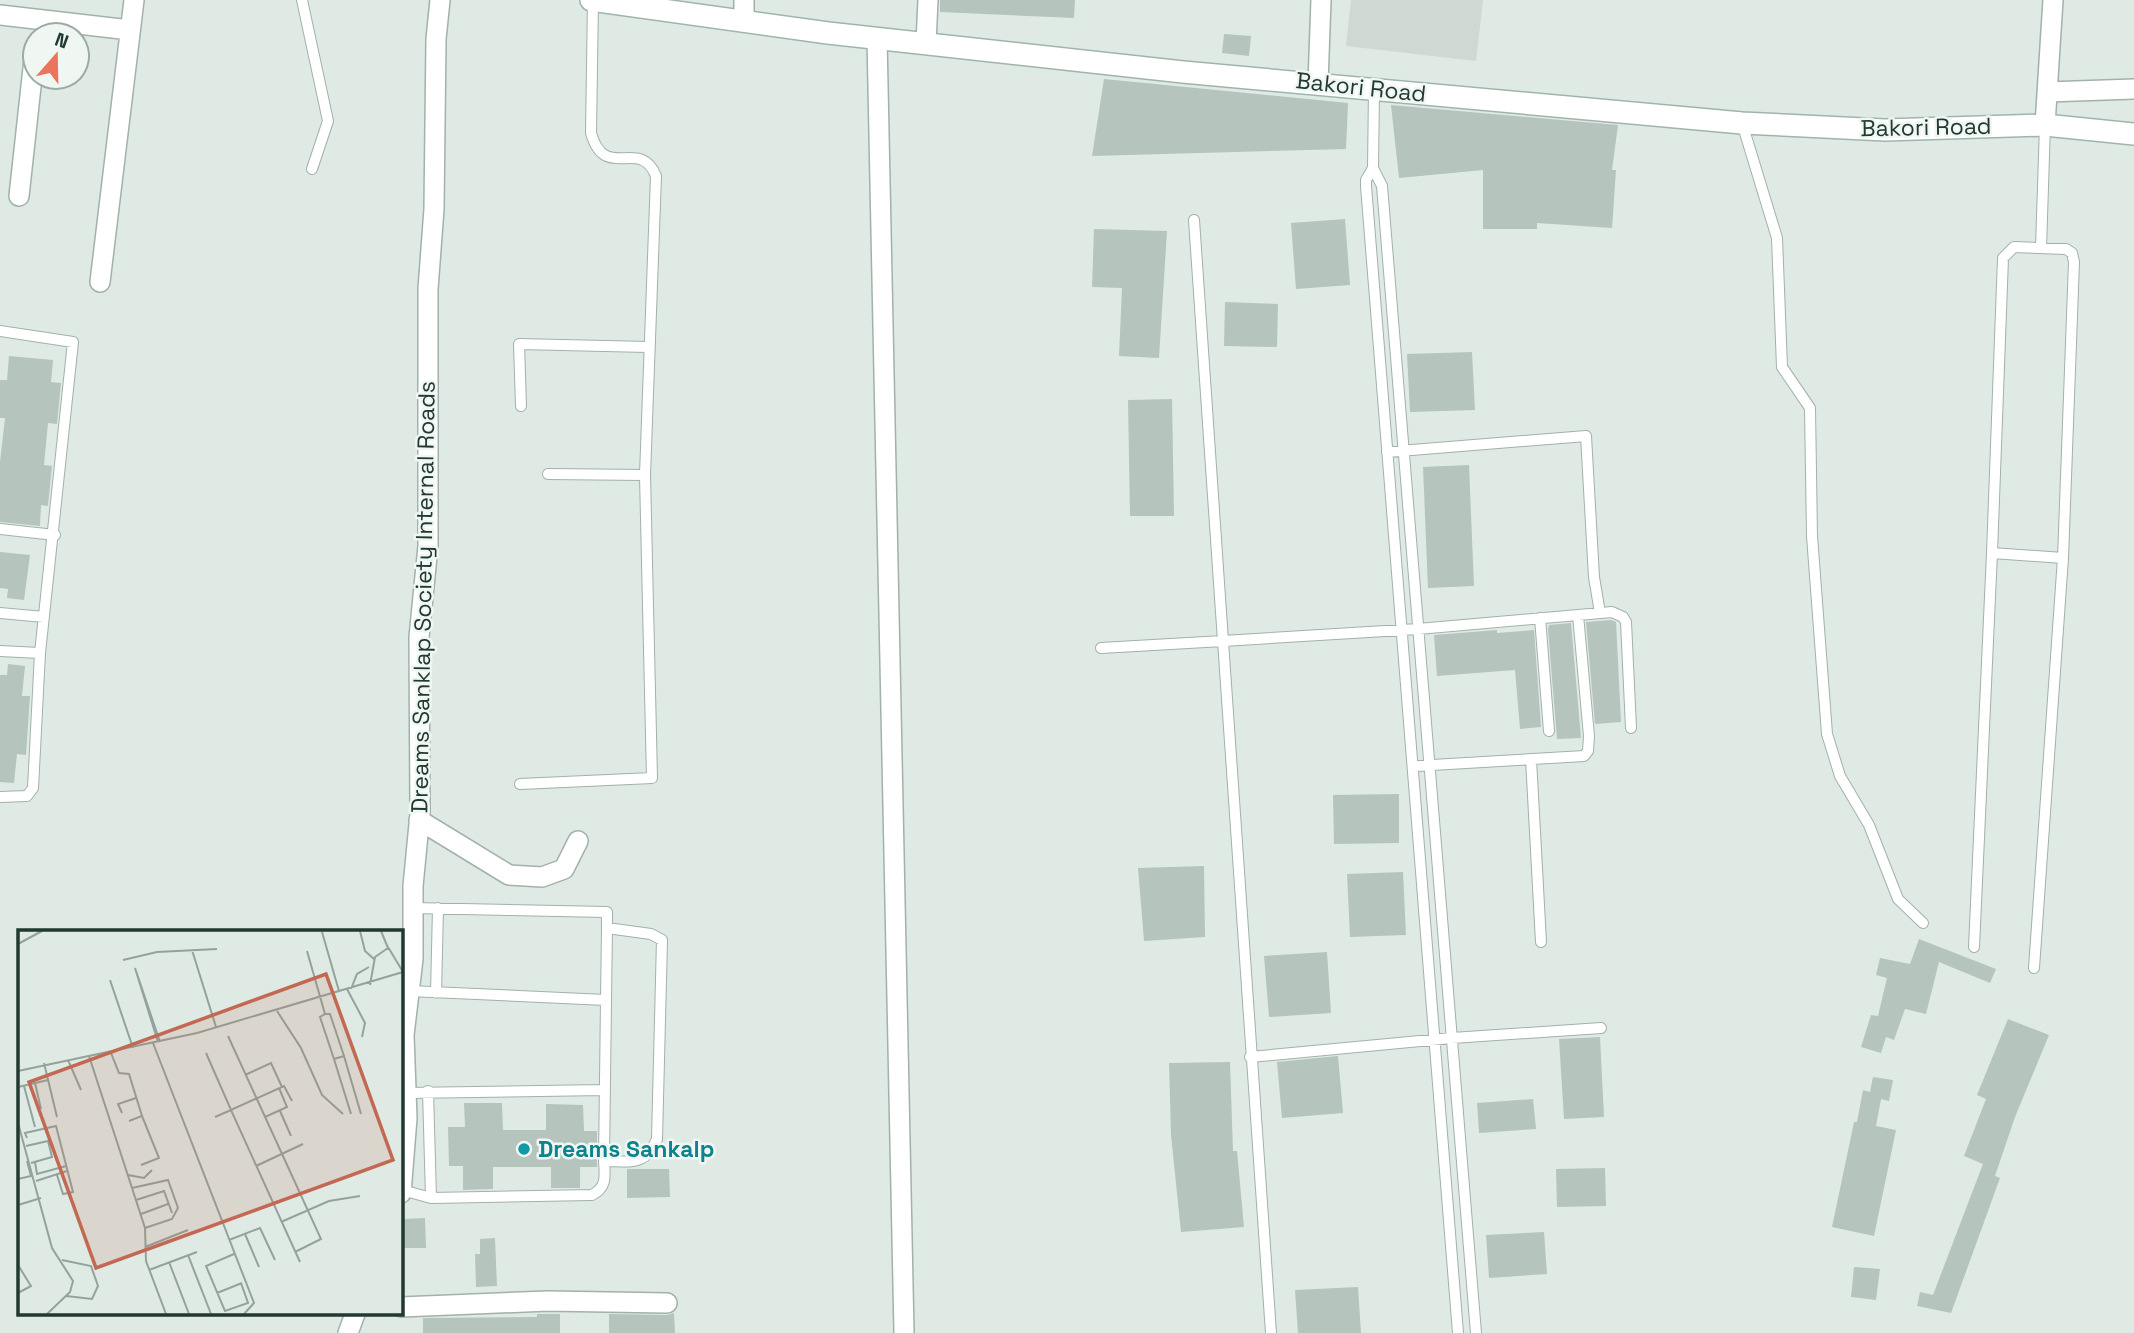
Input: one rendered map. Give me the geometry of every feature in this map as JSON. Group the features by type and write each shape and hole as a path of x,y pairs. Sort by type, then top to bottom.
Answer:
{"street":[{"path":"100,282 134,0"},
{"name":"Dreams Sanklap Society Internal Roads","path":"402,1172 406,1093 404,1035 419,820 419,637 428,546 428,289 434,209 436,39 440,0"},
{"name":"Bakori Road","path":"592,0 744,22 1182,72 1742,123 1885,130 2045,125 2134,134"},
{"path":"744,0 744,22"},
{"path":"915,0 920,42"},
{"path":"920,42 928,0"},
{"path":"1318,83 1321,0"},
{"path":"2045,125 2053,0"},
{"path":"0,15 21,22"},
{"path":"91,29 130,30"},
{"path":"877,38 904,1333"},
{"path":"2047,92 2134,89"},
{"path":"19,196 31,91"},
{"path":"419,820 509,874 542,877 564,869 578,841"},
{"path":"402,1307 534,1302 667,1303"},
{"path":"348,1333 354,1316"}],"lane":[{"path":"302,0 328,121 312,169"},
{"path":"520,784 652,778 645,475 656,176 652,165 641,159 604,157 596,149 591,133 592,0"},
{"path":"1374,89 1373,169 1366,180 1415,766 1458,1333"},
{"path":"1742,123 1777,238 1782,367 1810,408 1812,536 1821,613 1827,734 1840,776 1869,825 1898,899 1923,923"},
{"path":"2041,248 2045,125"},
{"path":"1373,169 1382,180 1476,1333"},
{"path":"1194,220 1271,1333"},
{"path":"1974,947 2003,258 2014,247 2066,249 2072,253 2074,262 2063,558 2034,968"},
{"path":"0,331 73,342 55,534 40,653 33,788 27,796 0,797"},
{"path":"521,406 519,344 648,346"},
{"path":"1387,452 1586,436 1594,577 1600,613"},
{"path":"548,474 645,475"},
{"path":"0,529 55,534"},
{"path":"1992,553 2063,558"},
{"path":"0,612 44,617"},
{"path":"1101,648 1418,629 1600,613 1618,614 1626,622 1631,728"},
{"path":"1415,766 1584,756 1588,751 1578,615"},
{"path":"1540,618 1549,731"},
{"path":"0,651 40,653"},
{"path":"1531,759 1541,942"},
{"path":"402,1192 431,1198 592,1195 601,1190 605,1181 603,1090 607,912 413,908"},
{"path":"436,993 438,908"},
{"path":"604,1161 640,1161 651,1154 657,1139 664,951 662,940 651,934 607,928"},
{"path":"409,992 606,1000"},
{"path":"1250,1057 1452,1038 1601,1028"},
{"path":"406,1093 603,1090"},
{"path":"428,1091 431,1198"}],"shaded area":[{"path":"1351,0 1483,0 1476,61 1346,46"}],"building":[{"path":"940,0 1075,0 1074,18 940,12"},
{"path":"1224,34 1251,36 1249,56 1222,53"},
{"path":"1104,79 1348,103 1346,149 1092,156"},
{"path":"1391,105 1618,125 1612,170 1616,170 1612,228 1537,223 1537,229 1483,229 1483,170 1399,178"},
{"path":"1345,219 1350,285 1296,289 1291,223"},
{"path":"1094,229 1167,231 1159,358 1119,356 1122,288 1092,287"},
{"path":"1225,302 1278,304 1277,347 1224,346"},
{"path":"1472,352 1475,410 1410,412 1407,354"},
{"path":"9,356 53,360 51,382 61,383 57,424 48,423 44,465 52,466 48,506 41,505 40,526 0,522 0,462 5,418 0,418 0,380 7,380"},
{"path":"1172,399 1174,516 1130,516 1128,400"},
{"path":"1469,465 1474,586 1428,588 1423,467"},
{"path":"0,552 30,555 24,600 7,598 8,589 0,588"},
{"path":"1586,622 1616,622 1621,722 1595,724"},
{"path":"1571,623 1581,738 1557,739 1548,629 1549,625"},
{"path":"1497,630 1497,633 1534,630 1541,727 1520,729 1515,670 1437,676 1434,635"},
{"path":"8,664 25,666 22,696 30,696 26,755 17,754 14,783 0,782 0,675 7,675"},
{"path":"1399,794 1399,843 1334,844 1333,795"},
{"path":"1204,866 1205,937 1144,941 1138,868"},
{"path":"1403,872 1406,935 1350,937 1347,874"},
{"path":"1919,939 1996,969 1990,983 1939,962 1926,1014 1905,1009 1894,1040 1886,1037 1881,1053 1861,1047 1871,1015 1878,1016 1887,978 1876,975 1880,958 1910,964"},
{"path":"1327,952 1331,1013 1269,1017 1264,956"},
{"path":"2008,1019 2049,1035 2015,1117 1995,1176 2000,1178 1951,1313 1917,1306 1920,1292 1933,1295 1983,1164 1964,1156 1986,1099 1977,1095"},
{"path":"1600,1037 1604,1117 1564,1119 1559,1039"},
{"path":"1338,1056 1343,1113 1282,1118 1277,1062"},
{"path":"1230,1062 1233,1151 1237,1151 1244,1227 1181,1232 1171,1135 1169,1063"},
{"path":"1873,1077 1893,1080 1889,1101 1881,1099 1876,1126 1896,1130 1874,1236 1832,1227 1854,1122 1857,1122 1863,1090 1870,1092"},
{"path":"1533,1099 1536,1129 1479,1133 1477,1103"},
{"name":"Dreams Sankalp","path":"464,1103 502,1103 503,1130 546,1130 546,1104 583,1105 584,1131 597,1131 597,1167 580,1167 580,1188 551,1188 551,1167 493,1167 493,1189 463,1190 463,1166 449,1166 448,1127 465,1127"},
{"path":"1605,1168 1606,1206 1557,1207 1556,1169"},
{"path":"627,1169 669,1169 670,1197 627,1198"},
{"path":"425,1218 426,1248 404,1248 404,1219"},
{"path":"1544,1232 1547,1274 1489,1278 1486,1235"},
{"path":"495,1238 497,1286 476,1287 475,1254 480,1254 480,1239"},
{"path":"1854,1267 1880,1269 1876,1300 1851,1297"},
{"path":"1358,1287 1361,1333 1298,1333 1295,1290"},
{"path":"674,1313 675,1333 609,1333 609,1314"},
{"path":"537,1314 560,1314 560,1333 423,1333 423,1318 537,1317"}],"place":[{"name":"Dreams Sankalp","path":"524,1149"}]}
